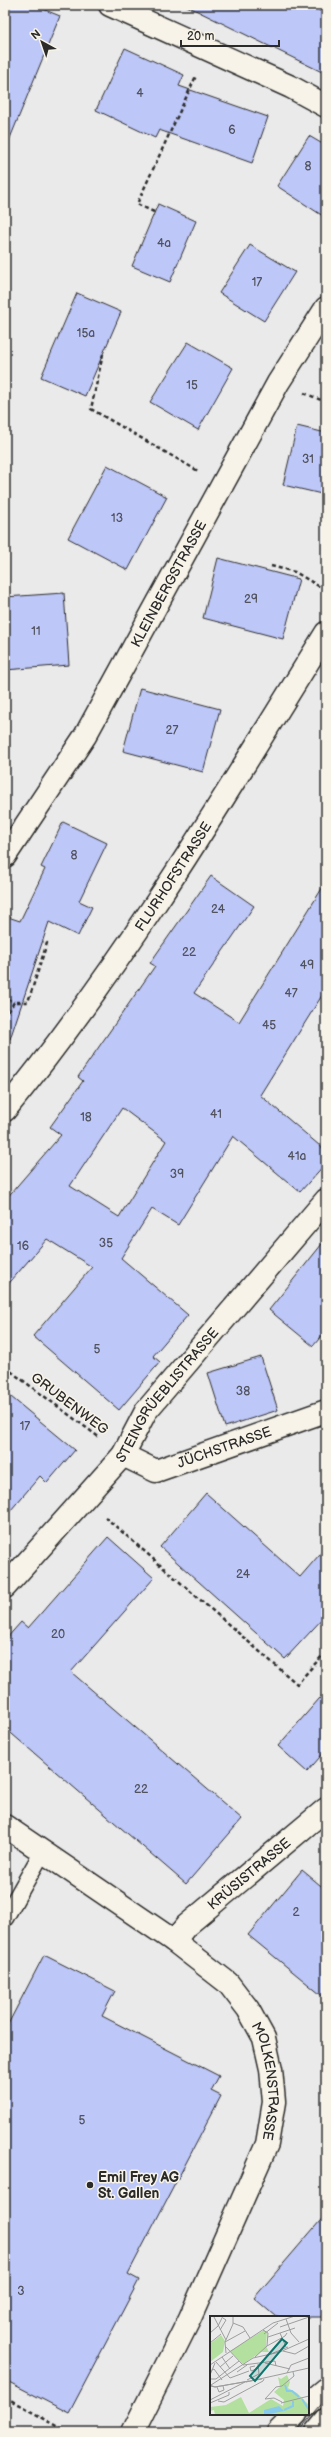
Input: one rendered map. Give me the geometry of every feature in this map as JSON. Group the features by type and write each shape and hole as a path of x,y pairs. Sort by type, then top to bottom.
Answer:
{"street":[{"path":"110,5 290,87 326,106"},
{"name":"KLEINBERGSTRASSE","path":"5,856 85,736 278,383 326,308"},
{"name":"FLURHOFSTRASSE","path":"5,1110 108,974 225,796 326,633"},
{"name":"STEINGRÜEBLISTRASSE","path":"5,1587 123,1455 146,1411 326,1200"},
{"name":"JÜCHSTRASSE","path":"123,1455 156,1471 320,1416 326,1411"},
{"name":"KRÜSISTRASSE","path":"174,1941 186,1926 326,1809"},
{"name":"MOLKENSTRASSE","path":"5,1826 43,1850 174,1941 208,1965 228,1983 248,2009 264,2038 271,2069 274,2102 267,2144 248,2191 190,2318 133,2432"},
{"path":"309,2403 326,2389"},
{"path":"278,2432 295,2415"},
{"path":"316,2432 326,2420"}],"lane":[{"path":"5,1915 43,1850"}],"path":[{"path":"154,212 137,204 208,50"},
{"path":"104,354 91,409 181,461"},
{"path":"271,566 295,572 325,590"},
{"path":"7,999 14,1002 28,1002 47,943 42,942"},
{"path":"5,1018 14,1002"},
{"path":"5,1005 9,1007 8,1012"},
{"name":"GRUBENWEG","path":"5,1367 123,1455"},
{"path":"117,1528 297,1684 322,1656"},
{"path":"5,2397 68,2432"}],"building":[{"path":"5,5 33,5 60,16 6,148"},
{"path":"185,5 309,5 326,14 326,74"},
{"path":"125,48 184,75 179,86 268,117 252,163 159,130 155,138 96,110"},
{"path":"309,136 326,146 326,218 277,186"},
{"path":"158,204 196,221 170,282 132,266"},
{"path":"250,245 295,272 264,321 219,293"},
{"path":"77,293 121,312 85,396 41,377"},
{"path":"188,342 233,368 198,430 150,402"},
{"path":"297,426 326,433 326,495 283,485"},
{"path":"107,465 167,497 128,570 68,538"},
{"path":"218,558 299,579 283,639 203,618"},
{"path":"64,593 69,665 5,670 5,597"},
{"path":"140,688 220,709 203,772 123,751"},
{"path":"63,822 107,843 79,901 92,907 78,936 49,922 10,1039 5,1038 5,916 20,921 45,869 41,867"},
{"path":"211,876 254,906 194,993 239,1022 326,882 326,989 260,1095 326,1151 326,1163 300,1192 233,1136 178,1225 152,1209 121,1258 188,1315 153,1356 160,1362 119,1410 33,1336 92,1267 47,1239 5,1288 5,1200 61,1135 50,1127 83,1081 78,1077 155,966 150,963","holes":["122,1108 166,1141 119,1217 70,1186"]},
{"path":"326,1239 326,1331 313,1346 269,1310"},
{"path":"261,1357 278,1410 225,1427 208,1373"},
{"path":"5,1392 75,1450 47,1483 40,1476 5,1517"},
{"path":"206,1493 300,1577 326,1547 326,1615 285,1659 160,1547"},
{"path":"108,1537 154,1578 71,1672 242,1819 186,1884 5,1728 5,1640 21,1622 28,1628"},
{"path":"326,1691 326,1750 307,1772 278,1746"},
{"path":"302,1870 326,1890 326,1999 248,1935"},
{"name":"Emil Frey AG St. Gallen","path":"44,1955 115,1991 102,2016 219,2076 211,2091 221,2096 128,2274 139,2280 69,2413 5,2380 5,2030"},
{"path":"326,2214 326,2317 275,2316 254,2298"}],"tram line":[{"path":"298,2432 326,2399"}],"place":[{"name":"Emil Frey AG St. Gallen","path":"90,2185"}]}
